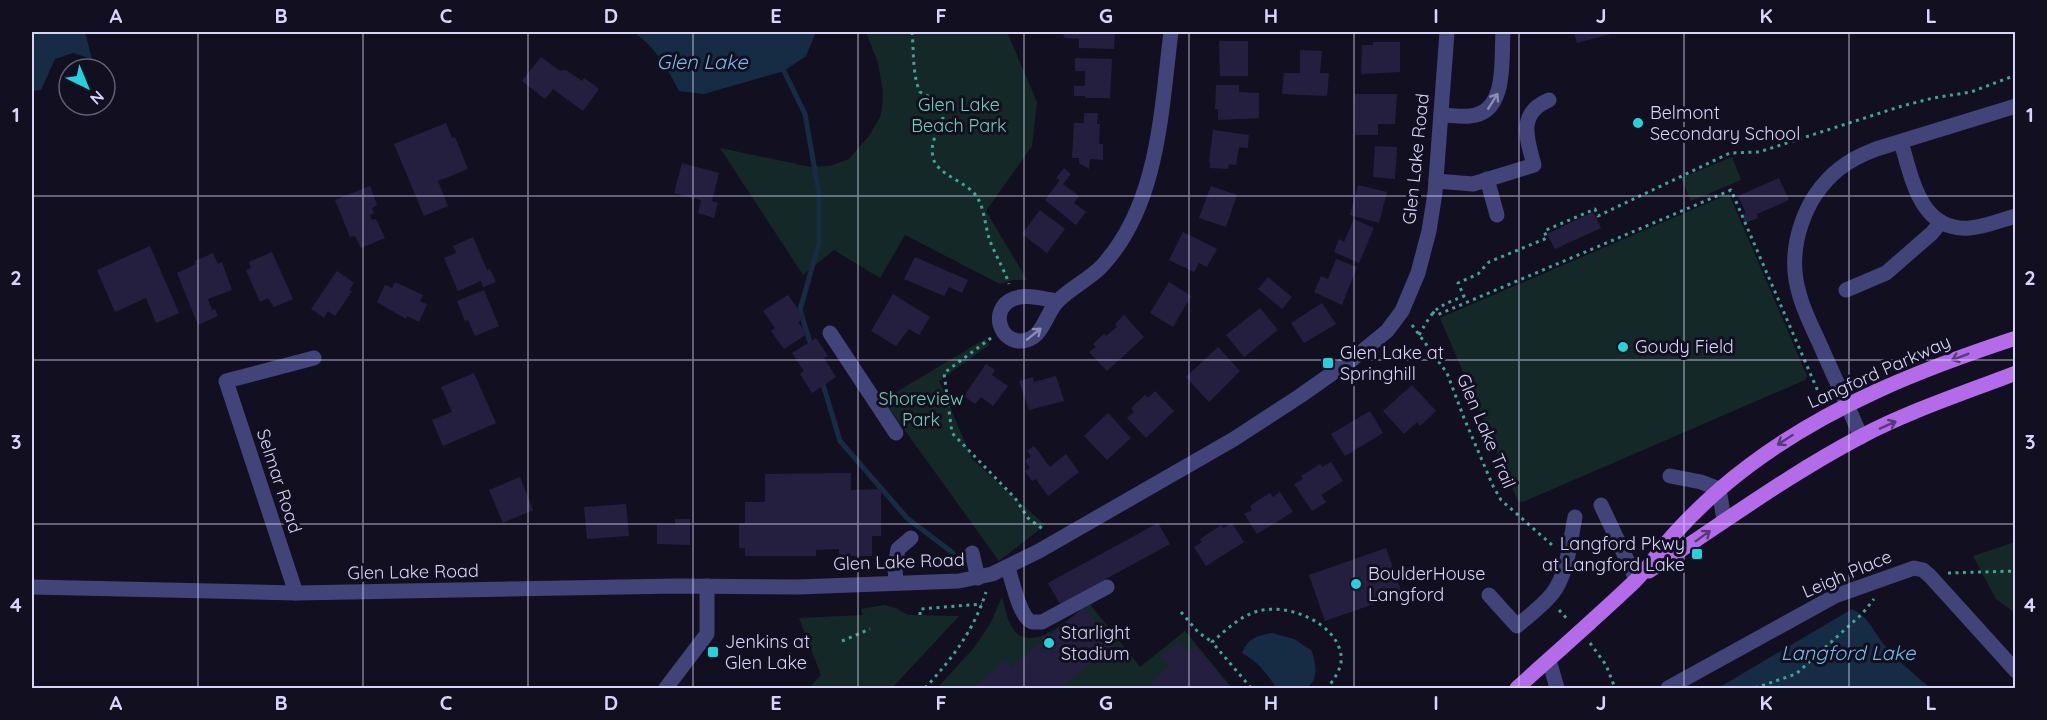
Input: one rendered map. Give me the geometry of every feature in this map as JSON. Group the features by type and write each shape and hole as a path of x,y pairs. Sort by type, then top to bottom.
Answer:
{"main road":[{"name":"Langford Parkway","path":"1516,688 1636,579 1675,533 1719,489 1784,440 1847,404 1907,378 2016,338"},
{"name":"Langford Parkway","path":"1636,579 1772,489 1861,437 1945,400 2016,373"}],"street":[{"path":"1058,301 1014,298 1000,311 1001,329 1015,340 1024,341 1033,338 1040,331 1058,301 1101,267 1119,243 1136,213 1158,139 1171,32"},
{"name":"Glen Lake Road","path":"32,587 296,593 762,587 959,581 985,576 1008,568 1234,439 1309,390 1387,331 1402,311 1418,273 1428,231 1436,181 1447,32"},
{"path":"1441,115 1469,116 1481,114 1491,107 1499,88 1503,32"},
{"path":"1436,181 1473,183 1534,165 1526,136 1527,122 1531,112 1538,105 1549,100"},
{"path":"1861,437 1798,292 1795,257 1802,222 1823,185 1839,169 1857,157 1876,149 2016,106"},
{"path":"1901,141 1919,198 1931,214 1941,222 1961,228 1972,228 2016,216"},
{"path":"1487,179 1497,215"},
{"path":"1846,290 1886,273 1941,222"},
{"path":"830,333 896,433"},
{"name":"Selmar Road","path":"296,593 226,381 314,357"},
{"path":"1670,476 1701,482 1719,489 1724,520"},
{"path":"1601,505 1636,579"},
{"path":"1489,595 1517,626 1533,612 1553,593 1561,578 1575,517"},
{"path":"896,583 895,567 898,549 911,538"},
{"path":"972,553 985,576"},
{"path":"1008,568 1021,609 1026,618 1032,622 1042,622 1107,587"},
{"name":"Leigh Place","path":"1668,688 1835,596 1914,568 1923,570 1930,576"},
{"path":"1930,576 2016,671"},
{"path":"666,688 707,634 707,586"},
{"path":"1549,660 1557,688"}],"path":[{"path":"912,32 917,86 920,92 932,97 943,110 944,117 934,140 932,156 939,168 976,196 983,210 990,240 1014,298"},
{"path":"1820,396 1731,190 1437,315 1432,312 1439,306 1464,296 1458,283 1478,274 1489,262 1547,238 1544,231 1595,209 1598,216 1730,153 1759,152 1902,106 1971,92 2016,75"},
{"name":"Glen Lake Trail","path":"1432,312 1419,335 1447,373 1464,418 1501,500 1551,542 1555,548"},
{"path":"1001,329 944,373 952,433 1015,498 1028,518 1044,528 1045,539 1039,551"},
{"path":"1930,576 1945,573 2016,571"},
{"path":"925,688 963,644 982,604 985,576"},
{"path":"920,615 920,609 982,604"},
{"path":"1212,642 1244,616 1260,610 1277,609 1305,617 1327,630 1335,640 1341,656 1339,669 1327,688"},
{"path":"1181,612 1198,632 1212,642 1251,688"},
{"path":"1755,688 1796,674 1862,614"},
{"path":"842,641 870,629"},
{"path":"941,662 945,666"}],"green space":[{"name":"Glen Lake Beach Park","path":"866,32 1007,32 1037,102 1032,146 986,211 1027,280 1013,280 1000,284 905,235 880,278 834,250 803,275 720,148 811,167 830,166 849,159 869,136 882,109 883,92 878,63"},
{"path":"1732,157 1741,180 1691,201 1681,178"},
{"name":"Goudy Field","path":"1729,194 1807,376 1805,380 1523,502 1518,501 1440,318"},
{"name":"Shoreview Park","path":"985,339 989,345 939,381 972,459 1045,525 999,561 883,400"},
{"path":"2016,542 2015,613 1996,599 1973,556"},
{"name":"Starlight Stadium","path":"1002,597 1013,629 1021,636 1030,638 1052,631 1089,603 1140,667 1185,631 1232,688 937,688 974,648 990,624"},
{"path":"884,605 896,608 908,615 959,616 892,688 809,688 821,675 799,618 863,615 861,609"}],"water":[{"path":"32,32 85,32 91,57 73,53 57,57 41,90 32,91"},
{"name":"Glen Lake","path":"633,32 816,32 806,56 784,71 704,94 679,91 654,51"},
{"name":"Langford Lake","path":"1852,609 1864,617 1897,659 1930,688 1718,688"},
{"path":"1272,633 1294,639 1311,650 1316,671 1310,685 1290,690 1276,688 1262,668 1242,653 1254,638"}],"building":[{"path":"1062,32 1115,32 1114,49 1079,48 1079,39 1065,38"},
{"path":"1574,32 1618,32 1577,43"},
{"path":"1219,41 1248,41 1248,76 1220,76"},
{"path":"1373,42 1400,42 1400,72 1361,74 1362,45 1373,45"},
{"path":"1300,50 1322,51 1320,73 1329,73 1327,96 1282,94 1284,73 1300,73"},
{"path":"541,57 560,71 566,70 582,81 584,78 599,89 583,111 553,89 545,99 522,81"},
{"path":"1075,58 1112,59 1110,98 1074,96 1074,86 1085,86 1085,71 1075,71"},
{"path":"1216,85 1239,85 1239,92 1259,93 1259,118 1218,120 1218,109 1215,109"},
{"path":"1354,94 1397,94 1395,124 1378,124 1378,135 1355,135"},
{"path":"1084,113 1098,113 1099,144 1103,144 1103,160 1090,159 1089,169 1079,163 1079,158 1072,158 1074,123 1084,123"},
{"path":"446,123 452,138 455,137 468,169 438,181 448,206 424,216 394,144"},
{"path":"1213,130 1249,135 1248,148 1239,147 1236,165 1229,164 1228,169 1210,168"},
{"path":"1375,146 1397,147 1395,179 1373,177"},
{"path":"682,163 719,173 712,201 718,203 714,218 698,213 701,200 674,193"},
{"path":"1064,168 1071,174 1063,184 1079,196 1074,203 1086,212 1076,225 1045,200 1060,180 1056,178"},
{"path":"1779,178 1789,200 1757,214 1758,218 1745,223 1742,215 1746,213 1738,196"},
{"path":"1358,185 1387,192 1379,223 1350,215"},
{"path":"370,186 377,205 372,208 374,213 370,215 372,220 376,219 385,238 361,248 355,236 350,237 335,200"},
{"path":"1211,186 1237,195 1226,227 1199,218"},
{"path":"1040,210 1065,229 1047,253 1022,234"},
{"path":"1593,212 1601,228 1555,249 1547,234"},
{"path":"1354,219 1374,228 1359,263 1334,252 1339,239 1344,242"},
{"path":"1183,232 1217,249 1207,267 1199,263 1194,272 1169,260"},
{"path":"473,237 487,270 490,269 496,282 483,287 481,281 458,291 444,258 456,253 453,246"},
{"path":"150,246 179,313 156,323 146,298 115,312 97,270"},
{"path":"272,252 293,299 274,307 268,298 260,302 246,270 251,268 249,262"},
{"path":"213,253 218,264 222,262 232,290 208,299 212,310 215,309 218,316 198,325 177,273"},
{"path":"915,257 968,280 962,293 949,287 944,296 904,279"},
{"path":"1336,259 1357,267 1342,305 1314,292 1321,276 1328,279"},
{"path":"337,271 354,283 349,290 352,291 335,316 328,311 324,318 311,309"},
{"path":"1268,277 1292,297 1282,309 1258,289"},
{"path":"395,282 423,295 420,301 427,304 419,322 407,316 406,319 377,302 385,285 392,288"},
{"path":"1169,282 1191,296 1173,327 1150,313"},
{"path":"484,290 499,326 475,336 468,320 465,321 457,301"},
{"path":"893,294 930,317 919,335 909,329 896,346 871,331"},
{"path":"788,295 804,318 798,322 807,334 784,349 771,331 775,328 763,311"},
{"path":"1322,303 1336,324 1304,343 1291,323"},
{"path":"1260,308 1278,330 1244,357 1226,335"},
{"path":"1124,315 1144,337 1107,371 1089,352 1096,347 1093,344 1104,334 1106,336 1117,327 1115,324"},
{"path":"816,338 828,356 824,358 836,377 812,393 800,374 804,371 792,353"},
{"path":"1218,347 1240,371 1209,402 1186,377"},
{"path":"986,364 995,370 992,375 1008,386 993,406 981,397 975,404 964,396"},
{"path":"474,373 496,423 443,446 432,420 452,412 441,387"},
{"path":"1056,376 1064,401 1029,410 1019,381 1033,377 1034,382"},
{"path":"1412,385 1436,411 1420,426 1417,422 1404,434 1383,411"},
{"path":"1155,391 1174,411 1146,438 1127,418 1134,412 1131,408 1145,395 1148,398"},
{"path":"1370,411 1383,433 1345,456 1331,434"},
{"path":"1108,413 1131,438 1107,460 1084,436"},
{"path":"1034,446 1050,467 1066,454 1079,472 1048,496 1036,479 1032,481 1025,471 1030,468 1025,461 1031,456 1027,451"},
{"path":"1331,462 1343,481 1321,495 1326,502 1312,511 1294,484 1303,479 1301,476 1320,464 1322,467"},
{"path":"851,473 851,490 881,489 881,536 872,536 872,556 839,556 839,549 816,550 816,556 745,556 745,548 739,548 739,523 745,523 745,502 765,502 765,474"},
{"path":"520,477 533,510 503,523 489,490"},
{"path":"1280,492 1293,512 1257,534 1244,514 1252,510 1250,506 1260,499 1270,493 1273,497"},
{"path":"626,504 629,536 587,539 584,507"},
{"path":"675,519 690,519 690,545 657,544 657,524 675,525"},
{"path":"1158,523 1170,544 1060,604 1048,583"},
{"path":"1232,523 1244,542 1206,566 1194,547 1202,542 1200,539 1221,525 1223,528"},
{"name":"BoulderHouse Langford","path":"1386,548 1402,594 1325,621 1309,575"},
{"path":"1084,608 1114,645 1060,688 972,688 1006,660 1011,667"},
{"path":"1179,642 1187,652 1195,646 1230,688 1154,688 1150,683 1170,666 1161,656"}],"waterway":[{"path":"784,71 805,114 819,194 819,243 800,310 812,349"},
{"path":"822,381 840,441 907,518 953,553"}],"place":[{"name":"Belmont Secondary School","path":"1638,123"},
{"name":"Goudy Field","path":"1623,347"},
{"name":"Glen Lake at Springhill","path":"1328,363"},
{"name":"Langford Pkwy at Langford Lake","path":"1697,554"},
{"name":"BoulderHouse Langford","path":"1356,584"},
{"name":"Starlight Stadium","path":"1049,643"},
{"name":"Jenkins at Glen Lake","path":"713,652"}]}
